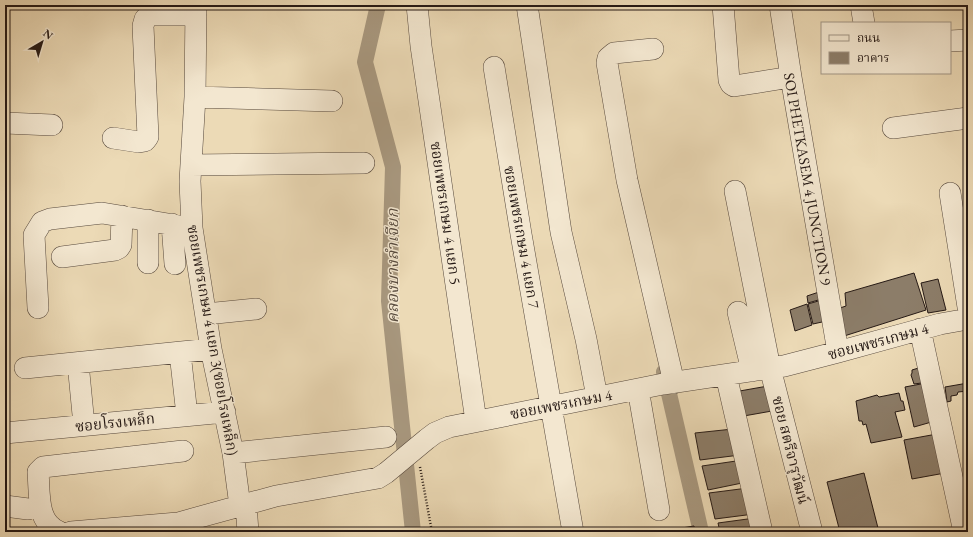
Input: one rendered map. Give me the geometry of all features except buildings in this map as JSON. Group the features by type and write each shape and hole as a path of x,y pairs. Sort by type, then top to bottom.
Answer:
{"street":[{"name":"ซอยเพชรเกษม 4 แยก 5","path":"418,5 421,46 476,421"},
{"path":"527,5 561,232 586,339 597,397"},
{"path":"723,5 729,80 731,84 734,86 791,77"},
{"name":"SOI PHETKASEM 4 JUNCTION 9","path":"780,5 838,352"},
{"path":"861,5 864,22"},
{"path":"113,138 145,142 148,137 145,19 149,15 196,10"},
{"name":"ซอยเพชรเกษม 4 แยก 3(ซอยโรงเหล็ก)","path":"196,10 195,97 190,204 182,226 206,314 211,349 234,453 248,532"},
{"path":"951,41 968,40"},
{"path":"653,48 614,53 608,58 607,63 627,180 669,383"},
{"name":"ซอยเพชรเกษม 4 แยก 7","path":"494,67 520,234 573,532"},
{"path":"195,97 332,101"},
{"path":"893,128 968,118"},
{"path":"5,123 52,125"},
{"path":"191,165 364,163"},
{"path":"735,191 761,370"},
{"path":"950,193 968,307"},
{"path":"38,308 34,235 42,222 50,219 102,213 182,226 175,264"},
{"path":"62,256 115,250 119,248 121,245 122,216"},
{"path":"148,220 148,263"},
{"path":"206,314 256,309"},
{"path":"738,312 761,370"},
{"name":"ซอยเพชรเกษม 4","path":"71,532 177,527 243,505 276,496 378,478 408,456 435,433 449,427 669,383 761,370 838,352 940,324 968,319"},
{"path":"920,329 964,532"},
{"path":"25,368 211,349"},
{"path":"180,352 187,415"},
{"path":"78,363 84,425"},
{"name":"ซอย สตรีจารุวัฒน์","path":"761,370 812,532"},
{"path":"726,375 762,532"},
{"path":"638,389 660,510"},
{"name":"ซอยโรงเหล็ก","path":"5,433 225,412"},
{"path":"234,453 386,437"},
{"path":"60,532 50,527 41,511 38,472 43,467 183,451"},
{"path":"5,506 28,509"}],"path":[{"path":"408,456 432,532"}],"waterway":[{"name":"คลองบางลำเจียก","path":"378,5 365,62 393,167 389,301 413,532"},
{"path":"664,372 701,532"}]}
